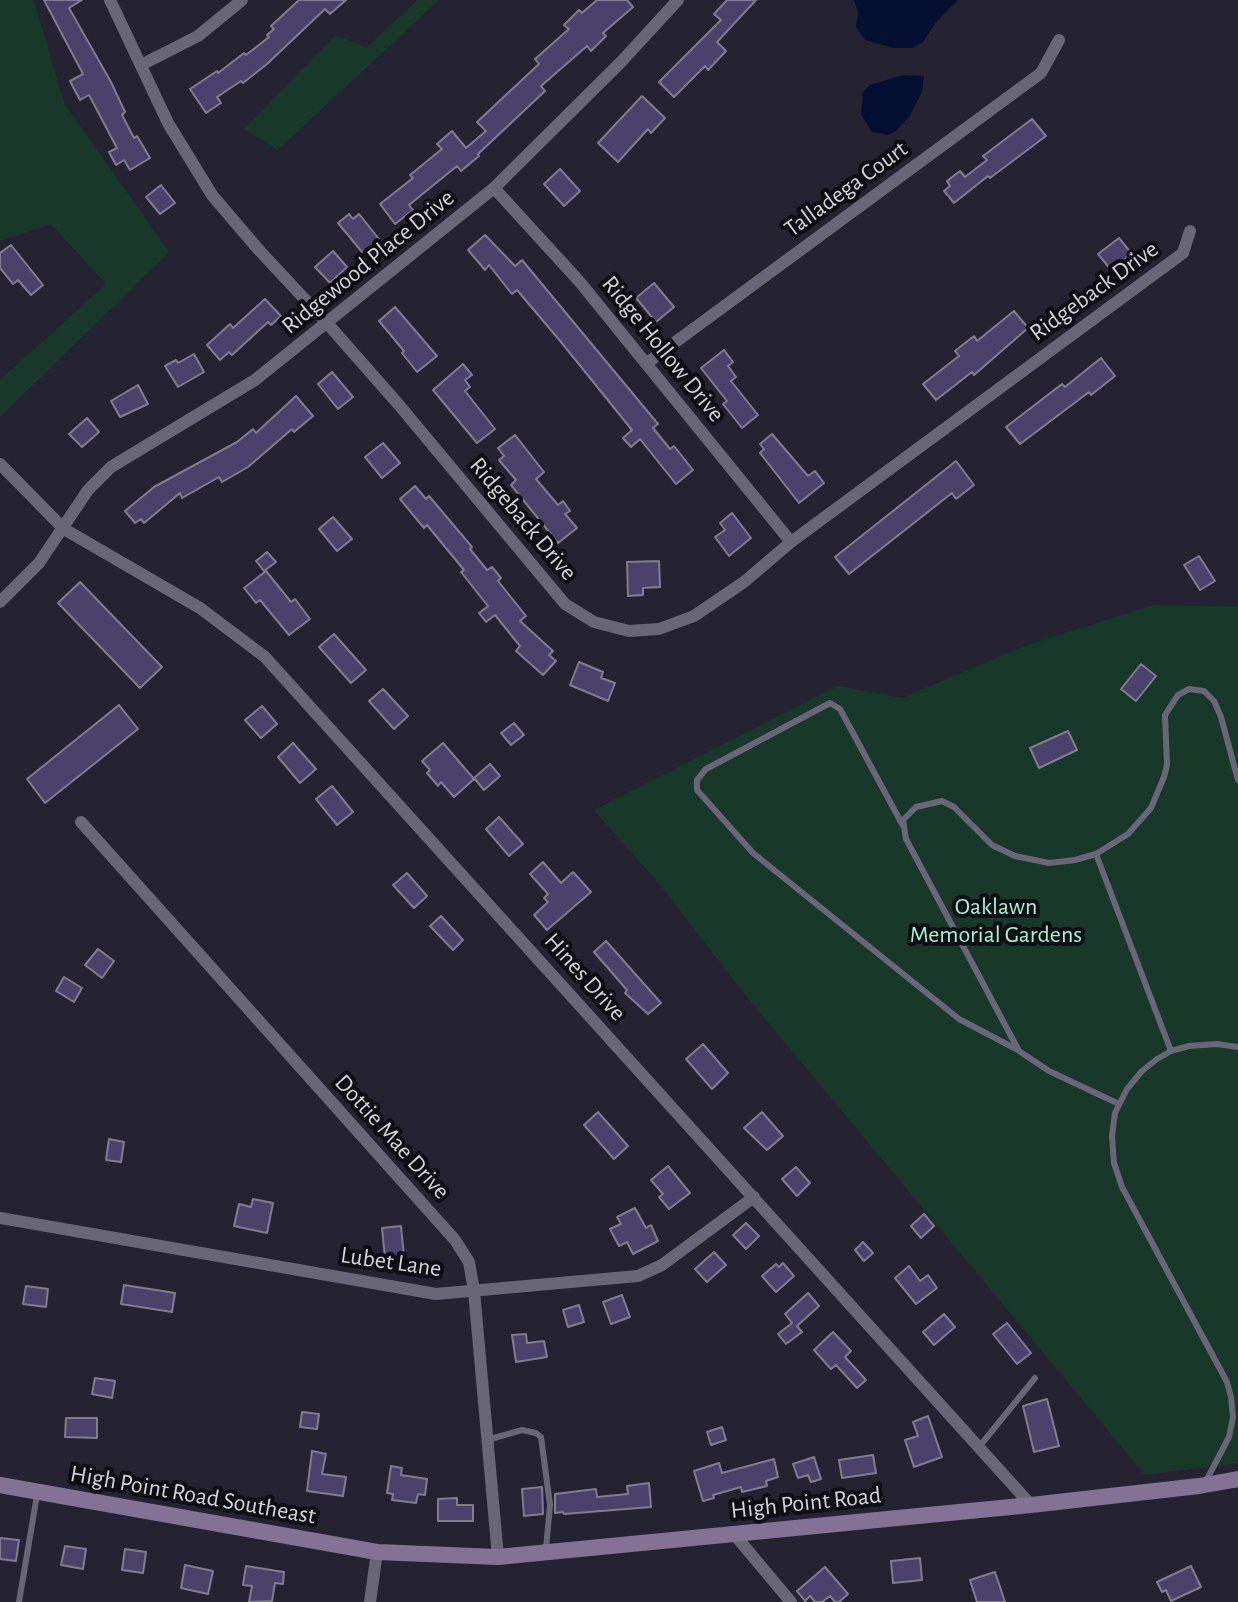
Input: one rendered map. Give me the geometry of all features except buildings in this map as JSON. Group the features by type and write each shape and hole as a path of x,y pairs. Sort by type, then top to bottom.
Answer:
{"main road":[{"name":"High Point Road","path":"377,1552 498,1557 1031,1505 1203,1486 1238,1479"},
{"name":"High Point Road Southeast","path":"0,1485 377,1552"}],"street":[{"name":"Ridgeback Drive","path":"110,0 168,123 212,195 327,323 565,604 594,622 629,631 659,629 694,616 744,582 791,542 1183,253 1190,231"},
{"path":"141,65 198,36 242,0"},
{"name":"Ridgewood Place Drive","path":"0,602 39,563 88,490 111,467 255,380 494,188 621,62 678,0"},
{"name":"Talladega Court","path":"647,363 1041,73 1059,40"},
{"name":"Ridge Hollow Drive","path":"494,188 579,281 791,542"},
{"name":"Hines Drive","path":"0,464 64,529 200,608 265,657 1031,1505"},
{"name":"Dottie Mae Drive","path":"81,822 455,1240 469,1262 498,1557"},
{"name":"Lubet Lane","path":"0,1218 436,1294 599,1281 651,1272 754,1197"},
{"path":"734,1534 791,1602"},
{"path":"370,1602 377,1552"}],"lane":[{"path":"902,825 916,807 942,801 954,807 992,845 1015,856 1049,863 1096,854 1128,834 1151,808 1167,765 1165,715 1173,700 1183,691 1196,689 1204,691 1214,701 1238,780"},
{"path":"1019,1051 840,709 830,703 706,769 697,780 697,790 753,853 959,1019 1049,1071 1119,1104"},
{"path":"1096,854 1171,1051"},
{"path":"1203,1486 1227,1444 1235,1413 1227,1382 1119,1178 1112,1136 1119,1104 1142,1071 1171,1051 1199,1045 1238,1047"},
{"path":"979,1447 1035,1378"},
{"path":"487,1440 522,1430 541,1437 550,1505 546,1552"},
{"path":"19,1602 38,1492"}],"green space":[{"path":"0,0 34,0 64,103 169,252 0,417 0,380 106,284 51,224 0,241"},
{"path":"417,0 439,0 278,150 244,129 336,35 366,48"},
{"name":"Oaklawn Memorial Gardens","path":"1154,605 1238,607 1238,1463 1145,1475 746,996 661,886 594,810 838,686 902,698 1025,646"}],"water":[{"path":"854,0 958,0 937,21 923,42 912,48 893,48 865,40 856,27 858,12"},
{"path":"903,75 924,76 922,92 909,117 895,132 887,135 872,132 861,114 863,92 870,85"}]}
